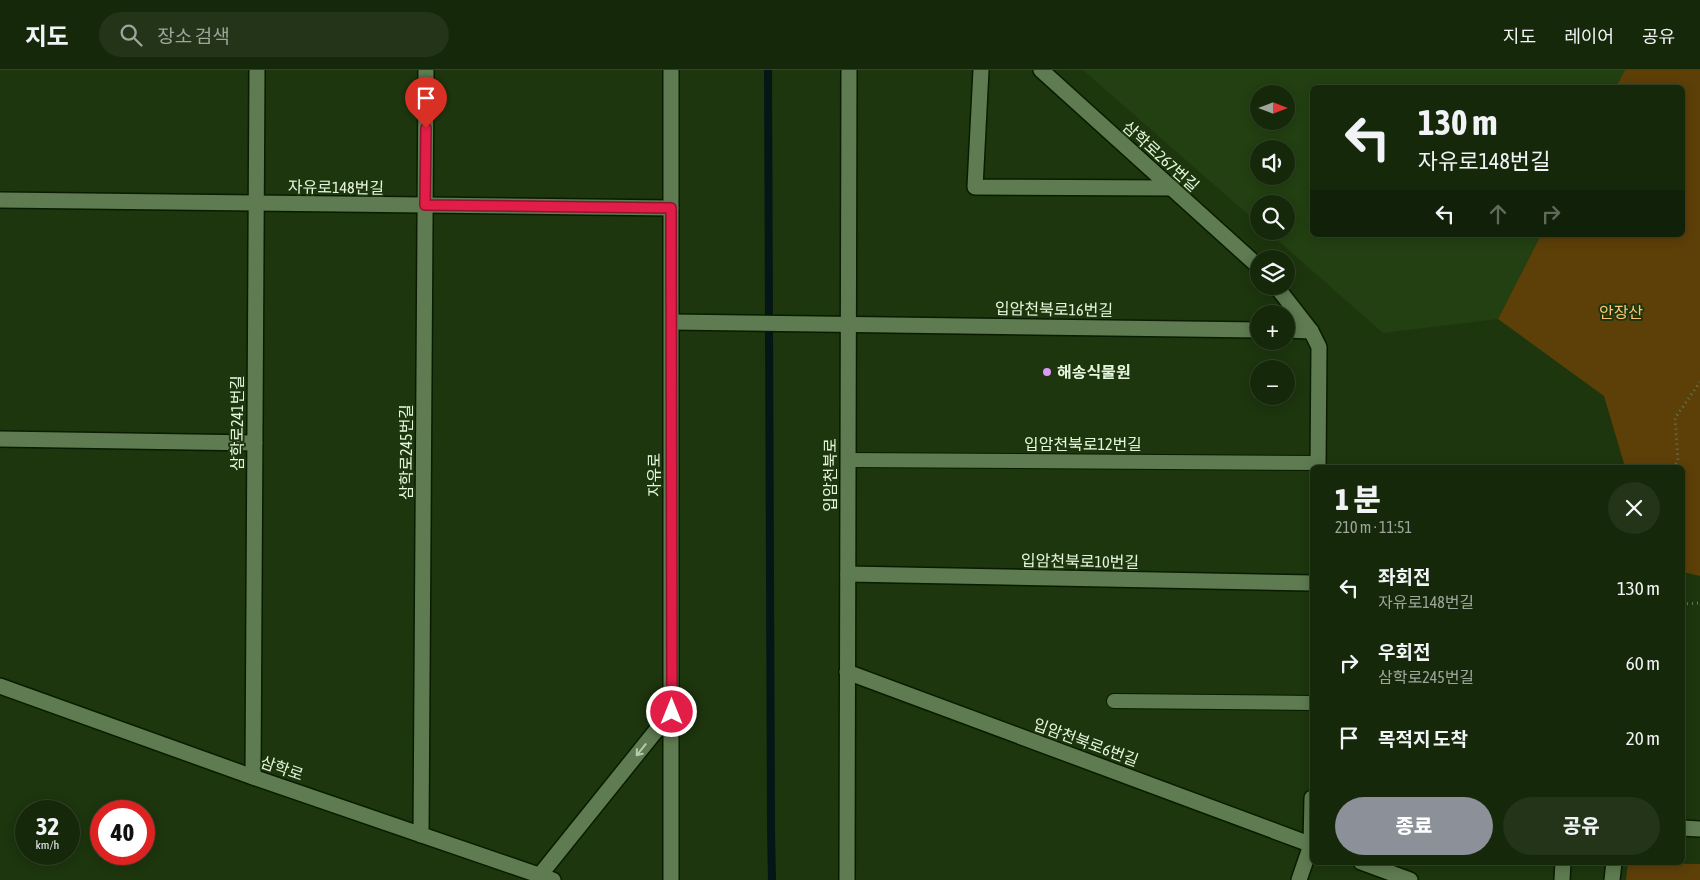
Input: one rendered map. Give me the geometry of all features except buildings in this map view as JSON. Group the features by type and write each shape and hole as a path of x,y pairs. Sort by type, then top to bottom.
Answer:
{"street":[{"name":"삼학로241번길","path":"253,777 257,70"},
{"name":"삼학로245번길","path":"421,835 426,70"},
{"name":"자유로","path":"671,70 672,880"},
{"name":"입암천북로","path":"847,880 850,70"},
{"path":"980,70 975,187 1172,188"},
{"name":"삼학로267번길","path":"1041,70 1250,259"},
{"name":"자유로148번길","path":"0,200 671,208"},
{"path":"1283,295 1311,331 1319,347 1318,465"},
{"name":"입암천북로16번길","path":"672,322 1250,330"},
{"path":"1295,330 1311,331"},
{"path":"0,439 255,443"},
{"name":"입암천북로10번길","path":"848,574 1310,583"},
{"name":"입암천북로6번길","path":"847,672 1310,844"},
{"name":"삼학로","path":"0,686 253,777 546,878"},
{"path":"546,878 672,712"},
{"path":"1685,828 1700,829"},
{"path":"1299,880 1310,850"},
{"path":"1369,865 1410,880"},
{"path":"1562,880 1563,865"},
{"path":"1612,880 1614,865"}],"lane":[{"name":"입암천북로12번길","path":"848,460 1310,466"},
{"path":"1114,701 1310,703"}],"path":[{"path":"1675,465 1678,461 1675,418 1700,382"},
{"path":"1685,604 1700,603"}],"shaded area":[{"path":"1083,70 1625,70 1617,85 1310,85 1310,237 1540,237 1498,319 1383,333 1295,256 1295,250 1289,250 1277,240 1295,240 1295,195 1250,195 1250,216"}],"green space":[{"name":"안장산","path":"1625,70 1700,70 1700,576 1685,572 1685,465 1624,465 1604,396 1498,319 1540,237 1685,237 1685,85 1617,85"},
{"path":"1700,864 1700,880 1626,880 1628,865"}],"waterway":[{"path":"768,70 772,880"}],"place":[{"name":"해송식물원","path":"1047,372"}],"route":[{"path":"426,128 425,205 671,208 672,712"}]}
